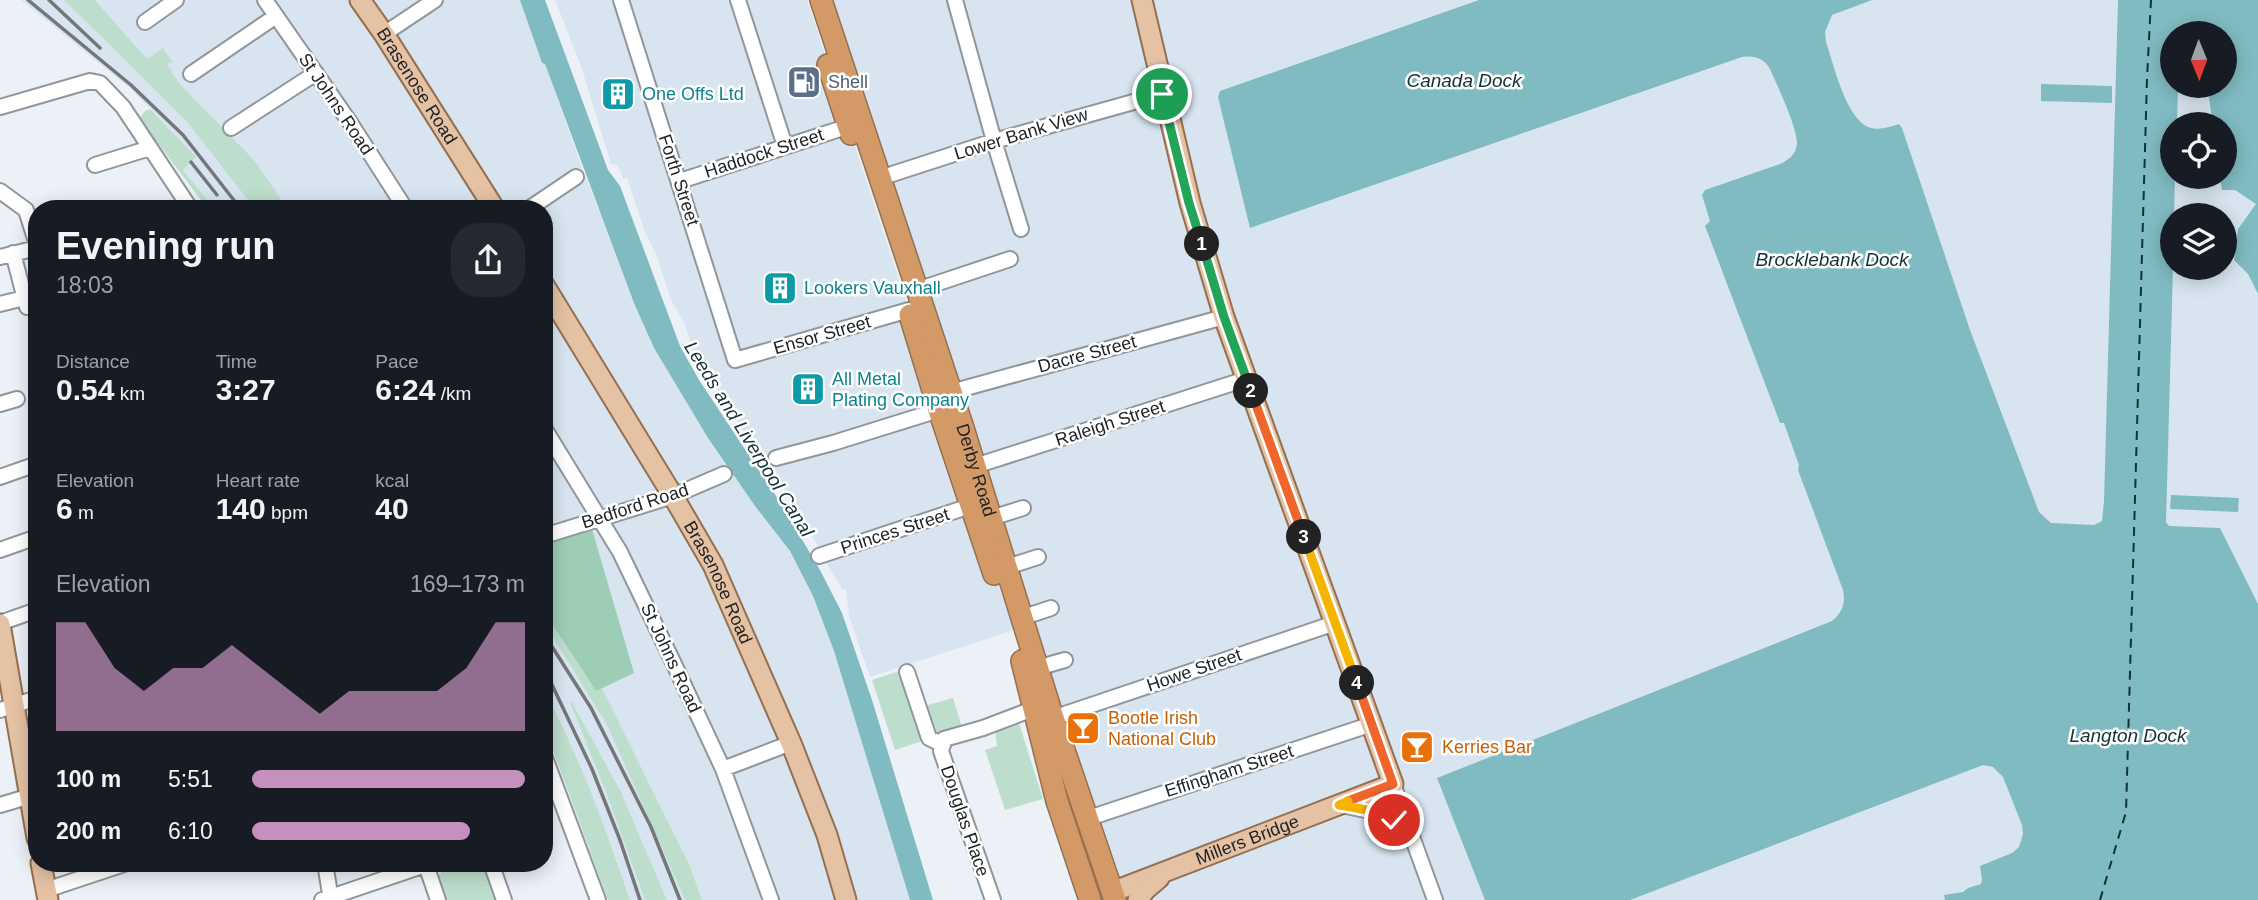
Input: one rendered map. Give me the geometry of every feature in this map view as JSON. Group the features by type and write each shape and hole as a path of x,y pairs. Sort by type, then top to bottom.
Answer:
{"highway":[{"name":"Derby Road","path":"807,0 849,126 913,300"},
{"name":"Derby Road","path":"821,0 880,178 913,300 945,401 970,506 1014,630 1057,801 1098,898"},
{"name":"Derby Road","path":"945,401 975,466 1086,819 1098,898"}],"main road":[{"name":"Brasenose Road","path":"360,0 489,200"},
{"path":"1142,0 1189,203 1224,317 1393,784"},
{"name":"Brasenose Road","path":"553,300 713,565 791,743 827,835 846,900"},
{"path":"0,624 7,708 28,778"},
{"name":"Millers Bridge","path":"1098,898 1393,784"},
{"path":"43,872 47,895"},
{"path":"1138,900 1145,890 1166,872"}],"street":[{"path":"145,22 176,0"},
{"name":"St Johns Road","path":"265,0 400,200"},
{"path":"384,34 435,0"},
{"name":"Forth Street","path":"621,0 735,360"},
{"path":"738,0 785,146"},
{"path":"955,0 993,141 1021,229"},
{"path":"191,74 276,16"},
{"path":"231,128 316,73"},
{"path":"0,107 90,81 100,83 123,107 181,200"},
{"name":"Lower Bank View","path":"880,178 993,141 1162,94"},
{"name":"Haddock Street","path":"680,181 849,126"},
{"path":"94,165 150,148"},
{"path":"542,200 576,177"},
{"path":"0,191 26,210 28,217"},
{"path":"0,304 25,302 7,255 28,249"},
{"name":"Ensor Street","path":"735,360 913,300 1010,259"},
{"name":"Dacre Street","path":"776,458 834,443 945,401 1224,317"},
{"name":"Raleigh Street","path":"975,466 1246,379"},
{"path":"0,404 17,399"},
{"name":"St Johns Road","path":"553,443 620,552 723,769 771,900"},
{"path":"0,477 28,467"},
{"name":"Bedford Road","path":"553,533 673,496 724,474"},
{"name":"Princes Street","path":"819,556 970,506"},
{"path":"991,518 1023,508"},
{"path":"0,550 28,540"},
{"path":"1007,567 1038,557"},
{"path":"1021,618 1051,608"},
{"path":"0,624 28,613"},
{"name":"Howe Street","path":"1053,718 1335,623"},
{"path":"1037,668 1065,660"},
{"path":"907,671 929,738 943,745"},
{"path":"7,708 28,701"},
{"name":"Douglas Place","path":"993,900 941,751 944,739 985,734 1033,709"},
{"name":"Effingham Street","path":"1086,819 1372,724"},
{"path":"723,769 791,743"},
{"path":"553,779 598,900"},
{"path":"1393,784 1435,900"},
{"path":"0,805 28,797"},
{"path":"1339,805 1380,813 1410,832"},
{"path":"47,895 104,872"},
{"path":"326,872 328,899 406,872"},
{"path":"431,872 438,900"},
{"path":"494,872 504,900"}],"shaded area":[{"path":"21,0 64,0 187,122 248,200 207,200 183,170 195,157 131,89"},
{"path":"95,0 520,0 584,173 654,348 708,438 790,551 813,596 834,651 910,900 702,900 690,866 602,688 633,673 591,530 553,542 553,200 282,200 256,162 179,83 166,63 173,62 164,49 147,59"},
{"path":"555,0 807,0 970,506 1014,630 870,677 849,616 846,589 843,590 825,561 775,472 753,447 693,351 685,324 671,300 656,254 645,232 627,178 623,179 618,165 611,164 581,66"},
{"path":"821,0 2118,0 2119,10 2160,71 2160,98 2209,98 2211,112 2160,112 2160,189 2235,190 2257,204 2238,229 2237,237 2237,203 2160,203 2160,280 2237,280 2237,263 2248,274 2258,294 2258,900 1115,900"},
{"path":"553,638 607,725 685,900 667,900 621,792 572,702 570,704 645,900 630,900 585,781 553,709"}],"green space":[{"path":"64,0 95,0 147,59 163,48 173,62 167,64 179,83 256,162 282,200 248,200 187,122"},
{"path":"146,110 151,110 196,157 183,170 207,200 201,200 140,117"},
{"path":"592,529 634,673 596,691 553,626 553,542"},
{"path":"553,626 596,691 602,688 690,866 702,900 685,900 607,725 553,638"},
{"path":"902,670 925,740 895,750 872,680"},
{"path":"953,698 962,727 930,737 921,707"},
{"path":"572,702 621,792 667,900 645,900 570,703"},
{"path":"553,707 591,793 630,900 608,900 553,750"},
{"path":"1019,723 1043,799 1005,810 985,750 997,746 995,730"},
{"path":"441,872 490,872 500,900 443,900 436,880"}],"water":[{"path":"520,0 545,0 608,170 620,186 680,346 699,380 778,499 842,613 872,700 933,900 910,900 834,651 813,596 790,551 708,438 654,348 634,303"},
{"path":"1479,0 1872,0 1832,15 1825,32 1842,91 1862,123 1874,129 1899,124 1902,128 1970,330 2039,512 2051,523 2094,525 2102,521 2104,501 2118,0 2258,0 2258,294 2248,274 2237,263 2238,229 2256,204 2235,190 2222,189 2237,189 2237,112 2211,112 2209,98 2237,98 2237,21 2160,21 2160,98 2178,98 2177,112 2160,112 2160,189 2175,189 2174,203 2160,203 2160,280 2173,280 2166,522 2169,526 2220,528 2258,604 2258,900 1945,900 1944,895 1963,892 1981,884 1980,866 2012,853 2019,847 2023,834 2003,777 1993,767 1983,765 1630,900 1485,900 1437,778 1832,621 1841,611 1843,590 1798,470 1799,465 1784,423 1780,423 1705,226 1710,221 1702,195 1705,190 1786,161 1792,156 1797,144 1794,128 1768,65 1755,57 1742,57 1250,228 1218,97 1220,91"},
{"path":"2041,84 2112,86 2112,103 2041,101"},
{"path":"2171,495 2239,498 2238,512 2170,509"}],"ferry route":[{"path":"2100,900 2126,812 2151,0"}],"railway":[{"path":"28,0 131,85 183,135 234,200"},
{"path":"49,0 100,48"},
{"path":"191,162 217,195"},
{"path":"553,648 591,708 651,827 680,900"},
{"path":"553,687 592,769 640,900"}],"place":[{"name":"Shell","path":"804,82"},
{"name":"One Offs Ltd","path":"618,94"},
{"name":"Lookers Vauxhall","path":"780,288"},
{"name":"All Metal Plating Company","path":"808,389"},
{"name":"Bootle Irish National Club","path":"1083,728"},
{"name":"Kerries Bar","path":"1417,747"}],"route":[{"path":"1162,94 1189,203 1224,317 1393,784 1339,805 1380,813 1394,820"}],"water label":[{"name":"Canada Dock","path":"1464,80"},
{"name":"Brocklebank Dock","path":"1832,259"},
{"name":"Leeds and Liverpool Canal","path":"749,439"},
{"name":"Langton Dock","path":"2128,735"}]}
